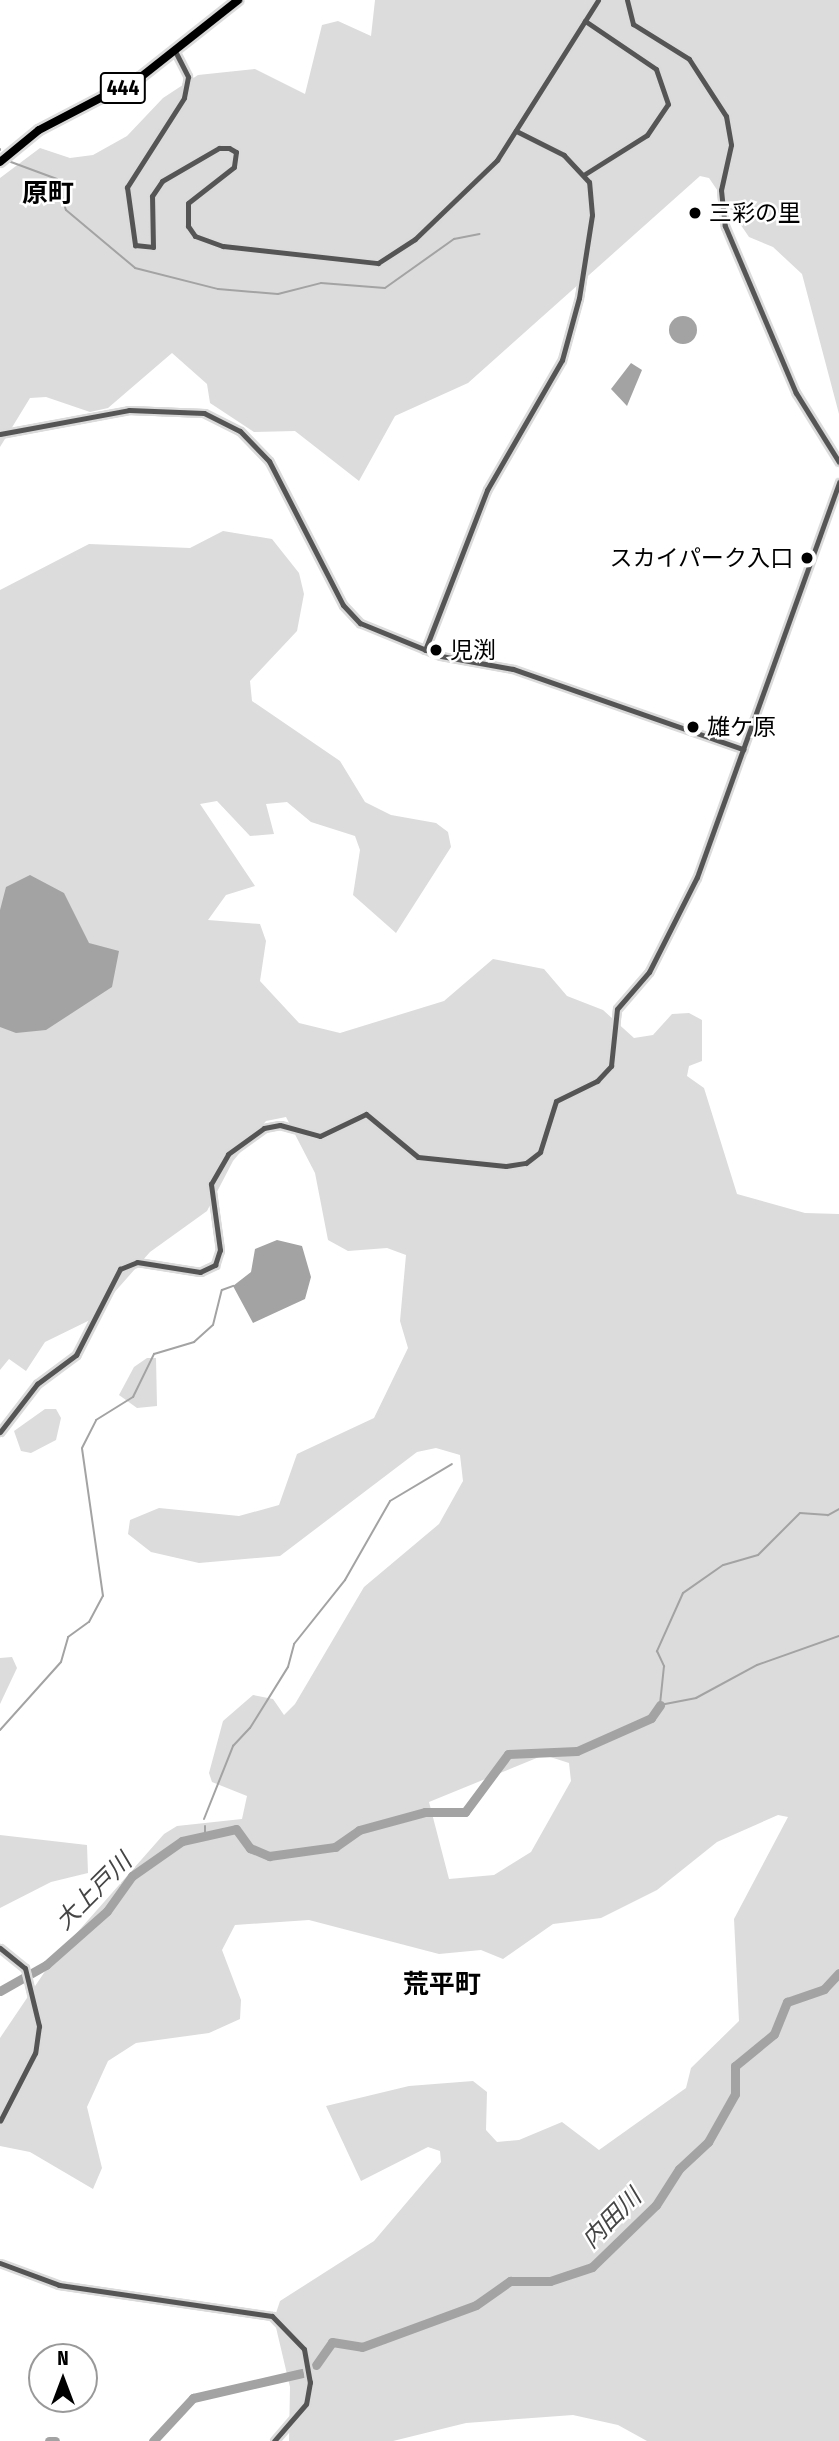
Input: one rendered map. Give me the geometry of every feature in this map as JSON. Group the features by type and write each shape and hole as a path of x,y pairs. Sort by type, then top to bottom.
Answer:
{"highway":[{"name":"444","path":"0,162 39,130 105,100 175,51 238,0"}],"street":[{"path":"175,51 188,77 184,98 127,187 131,232 140,250 156,239 152,196 162,181 219,148 229,148 236,152 233,167 188,203 188,226 195,236 223,246 378,263 453,203 516,131 598,0"},
{"path":"627,0 633,24 689,60 726,116 731,145 723,219 796,393 839,462"},
{"path":"585,174 647,135 668,104 656,69 586,21"},
{"path":"425,650 487,490 535,416 570,340 592,215 585,174 516,131"},
{"path":"0,434 76,416 155,408 223,421 269,461 351,614 374,632 425,650 513,669 743,749"},
{"path":"0,1432 37,1384 76,1355 120,1269 137,1262 200,1272 215,1265 220,1250 211,1184 228,1154 264,1128 280,1125 320,1136 366,1114 418,1157 506,1166 534,1158 546,1142 556,1101 597,1081 611,1066 617,1009 649,972 697,877 839,482"},
{"path":"0,1948 25,1968 34,1985 40,2026 35,2053 0,2121"},
{"path":"0,2263 59,2285 272,2316 304,2349 310,2382 306,2404 274,2441"}],"shaded area":[{"path":"375,0 839,0 839,414 802,274 773,247 749,237 709,178 700,176 468,383 395,416 359,481 295,431 254,432 210,403 207,384 172,353 108,408 90,412 46,397 30,398 0,447 0,178 40,148 70,158 93,155 127,136 163,98 198,75 255,69 305,94 322,25 338,21 371,36"},
{"path":"683,316 693,320 697,330 693,340 683,344 673,340 669,330 673,320"},
{"path":"631,363 642,370 627,406 611,389"},
{"path":"223,531 272,539 299,573 304,594 297,631 250,681 252,701 340,761 365,802 391,815 436,823 448,832 451,847 396,933 353,895 360,850 355,836 311,822 287,802 266,804 274,834 250,836 217,801 200,804 255,886 226,895 208,920 260,924 266,941 260,981 299,1023 340,1033 444,1001 493,959 544,969 567,996 603,1010 634,1038 653,1035 672,1014 689,1013 702,1020 702,1061 689,1066 687,1076 704,1088 737,1194 805,1213 839,1214 839,2441 647,2441 618,2425 573,2415 466,2423 393,2441 289,2441 290,2387 274,2319 280,2301 374,2241 441,2162 440,2151 428,2147 361,2181 326,2106 409,2086 473,2081 487,2092 486,2130 497,2142 519,2140 562,2122 599,2150 686,2088 691,2068 739,2021 734,1919 788,1817 778,1815 717,1842 657,1890 601,1918 553,1924 503,1959 481,1950 439,1954 309,1920 235,1925 222,1950 241,2000 240,2019 209,2033 136,2043 108,2061 87,2107 102,2168 93,2189 30,2152 0,2146 0,2038 52,1961 164,1834 177,1826 242,1819 247,1796 212,1782 209,1773 223,1721 253,1695 273,1699 284,1715 295,1704 364,1587 439,1524 463,1481 460,1455 436,1448 417,1452 280,1556 199,1563 151,1552 128,1534 130,1520 159,1508 239,1516 279,1505 297,1454 374,1418 408,1348 400,1321 406,1255 387,1248 348,1251 328,1240 315,1173 286,1117 266,1121 233,1161 207,1211 150,1252 90,1320 45,1342 26,1371 9,1359 0,1370 0,590 89,544 190,548","holes":["544,1755 569,1763 571,1781 531,1852 494,1875 449,1879 429,1802"]},
{"path":"30,875 64,893 89,943 119,951 112,987 46,1030 16,1033 0,1027 0,910 6,887"},
{"path":"277,1240 302,1246 311,1277 305,1299 253,1323 233,1286 251,1272 255,1249"},
{"path":"147,1358 156,1358 157,1406 137,1408 119,1395 134,1367"},
{"path":"45,1409 56,1409 61,1418 56,1440 31,1453 21,1451 14,1431"},
{"path":"12,1657 17,1668 0,1704 0,1658"},
{"path":"0,1835 87,1845 88,1873 51,1882 0,1908"}],"waterway":[{"path":"11,162 57,179 66,210 135,268 218,289 278,294 321,283 385,288 454,239 480,234"},
{"path":"0,1730 61,1662 68,1637 89,1622 103,1596 82,1448 96,1420 133,1397 154,1354 194,1342 213,1325 222,1290 233,1286"},
{"path":"204,1819 233,1746 250,1728 288,1667 294,1644 345,1580 390,1501 452,1464"},
{"path":"839,1509 828,1515 800,1513 758,1555 723,1565 683,1593 657,1651 664,1666 660,1705 696,1698 757,1665 839,1636"},
{"name":"大上戸川","path":"0,1991 46,1965 107,1911 132,1876 182,1841 236,1829 250,1848 269,1856 335,1847 359,1830 425,1812 465,1812 508,1754 577,1751 651,1718 660,1705"},
{"path":"205,1826 205,1835"},
{"name":"内田川","path":"316,2365 332,2342 362,2347 476,2305 510,2281 550,2281 592,2267 656,2205 679,2169 708,2142 735,2094 735,2066 774,2034 787,2002 824,1989 839,1973"},
{"name":"内田川","path":"153,2441 193,2398 302,2373"},
{"name":"内田川","path":"49,2441 55,2441"}],"place":[{"name":"三彩の里","path":"695,213"},
{"name":"スカイパーク入口","path":"807,558"},
{"name":"児渕","path":"436,650"},
{"name":"雄ケ原","path":"693,727"}],"district":[{"name":"原町","path":"48,194"},
{"name":"荒平町","path":"442,1985"}]}
